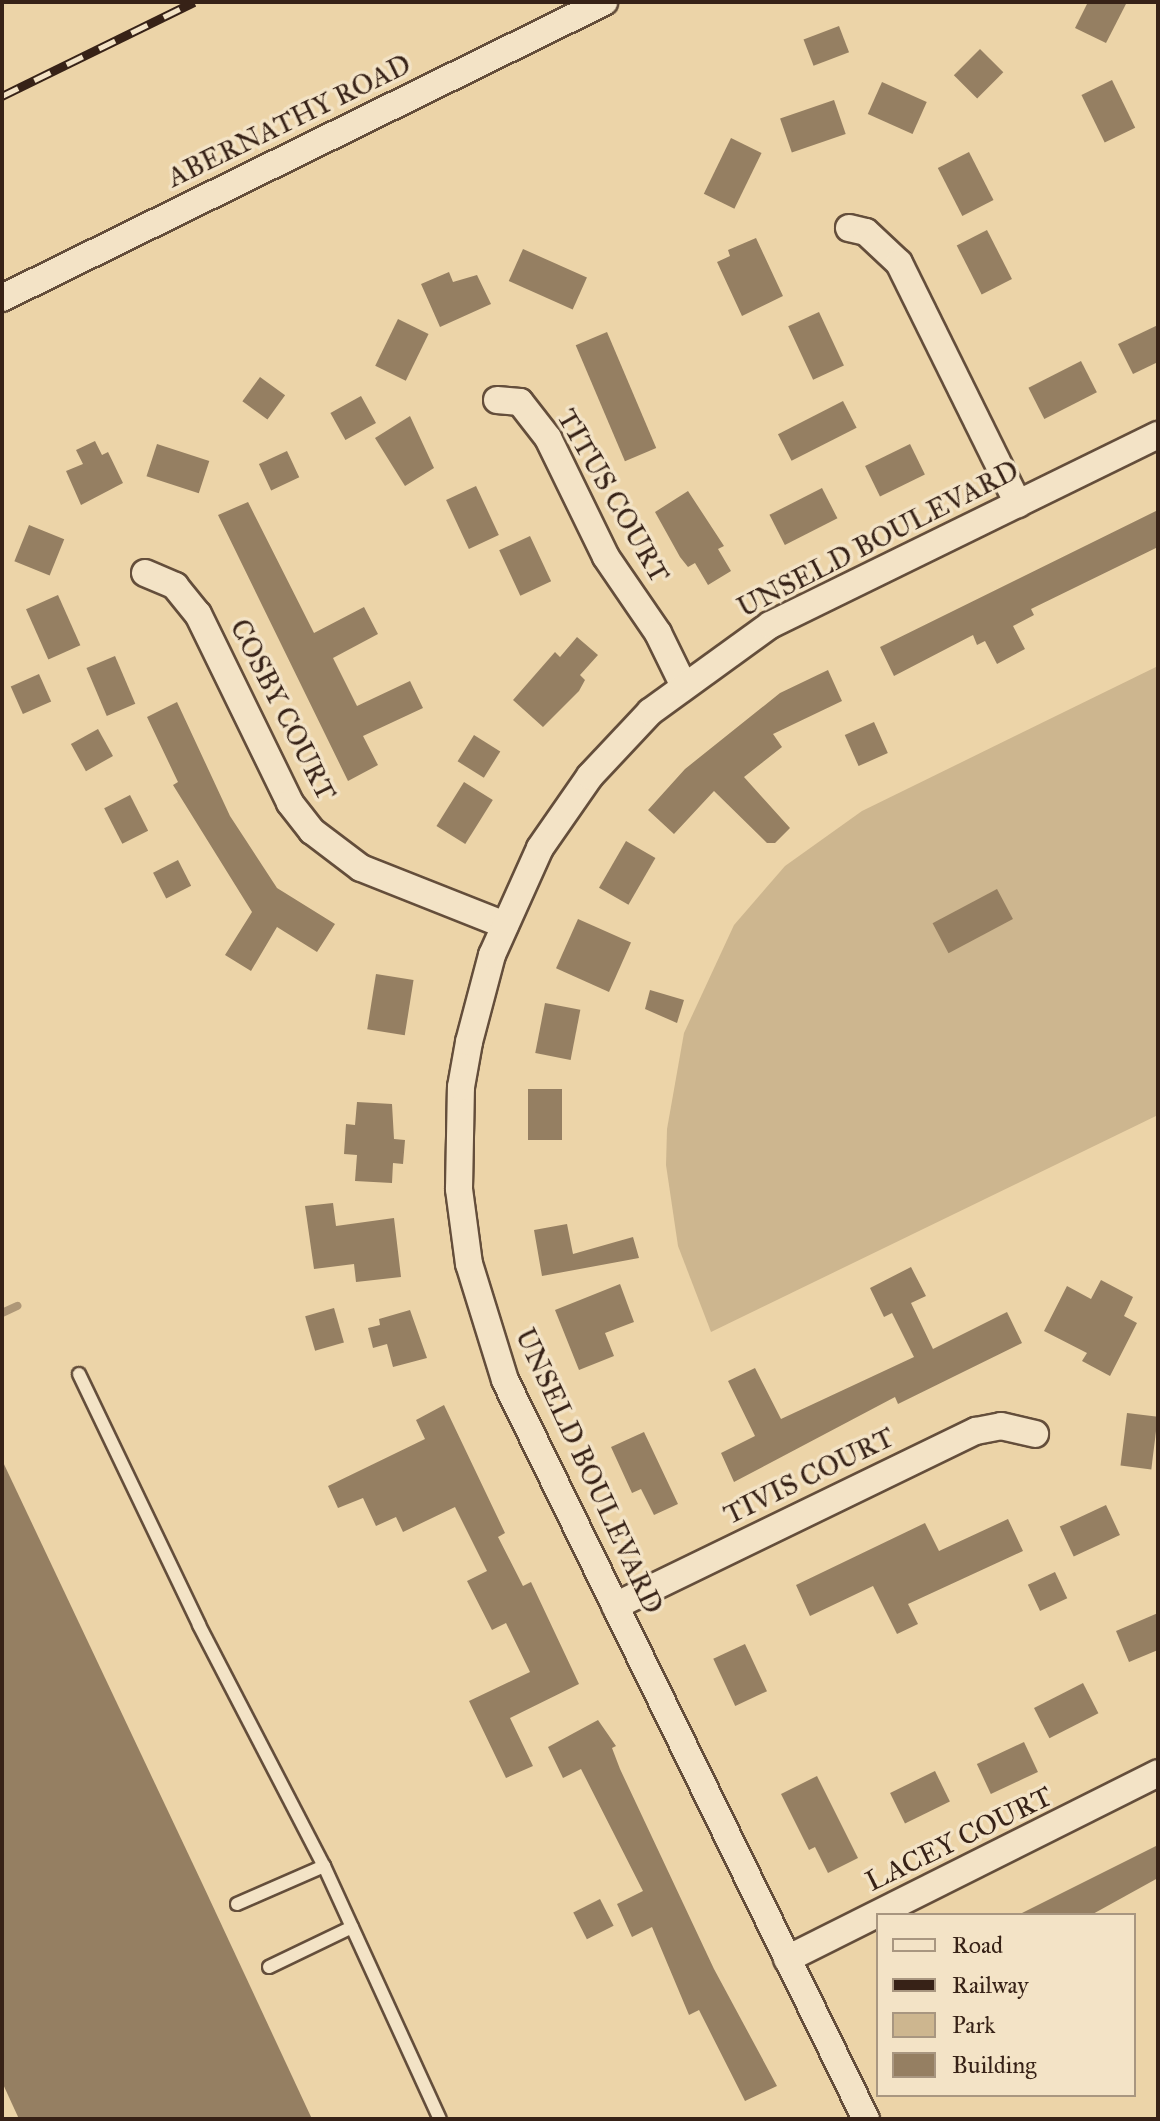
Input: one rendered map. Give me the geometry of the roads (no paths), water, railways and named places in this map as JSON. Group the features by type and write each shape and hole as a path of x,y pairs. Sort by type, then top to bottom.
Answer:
{"street":[{"name":"ABERNATHY ROAD","path":"2,298 604,2"},
{"path":"849,228 866,232 899,263 1018,504"},
{"name":"TITUS COURT","path":"497,400 520,402 548,438 606,557 658,633 683,684"},
{"name":"UNSELD BOULEVARD","path":"858,2117 787,1959 505,1380 469,1264 459,1189 461,1087 492,955 540,848 590,776 650,712 683,684 770,625 1158,435"},
{"name":"COSBY COURT","path":"145,573 175,586 193,607 290,803 312,831 361,868 505,925"},
{"name":"TIVIS COURT","path":"615,1606 976,1431 1001,1426 1035,1434"},
{"name":"LACEY COURT","path":"879,1913 1158,1773"},
{"name":"LACEY COURT","path":"787,1959 876,1914"}],"lane":[{"path":"79,1374 199,1625 324,1866 440,2119"},
{"path":"237,1904 324,1866"},
{"path":"269,1967 352,1927"}],"waterway":[{"path":"2,1313 17,1306"}],"railway":[{"path":"2,96 194,2"}]}
